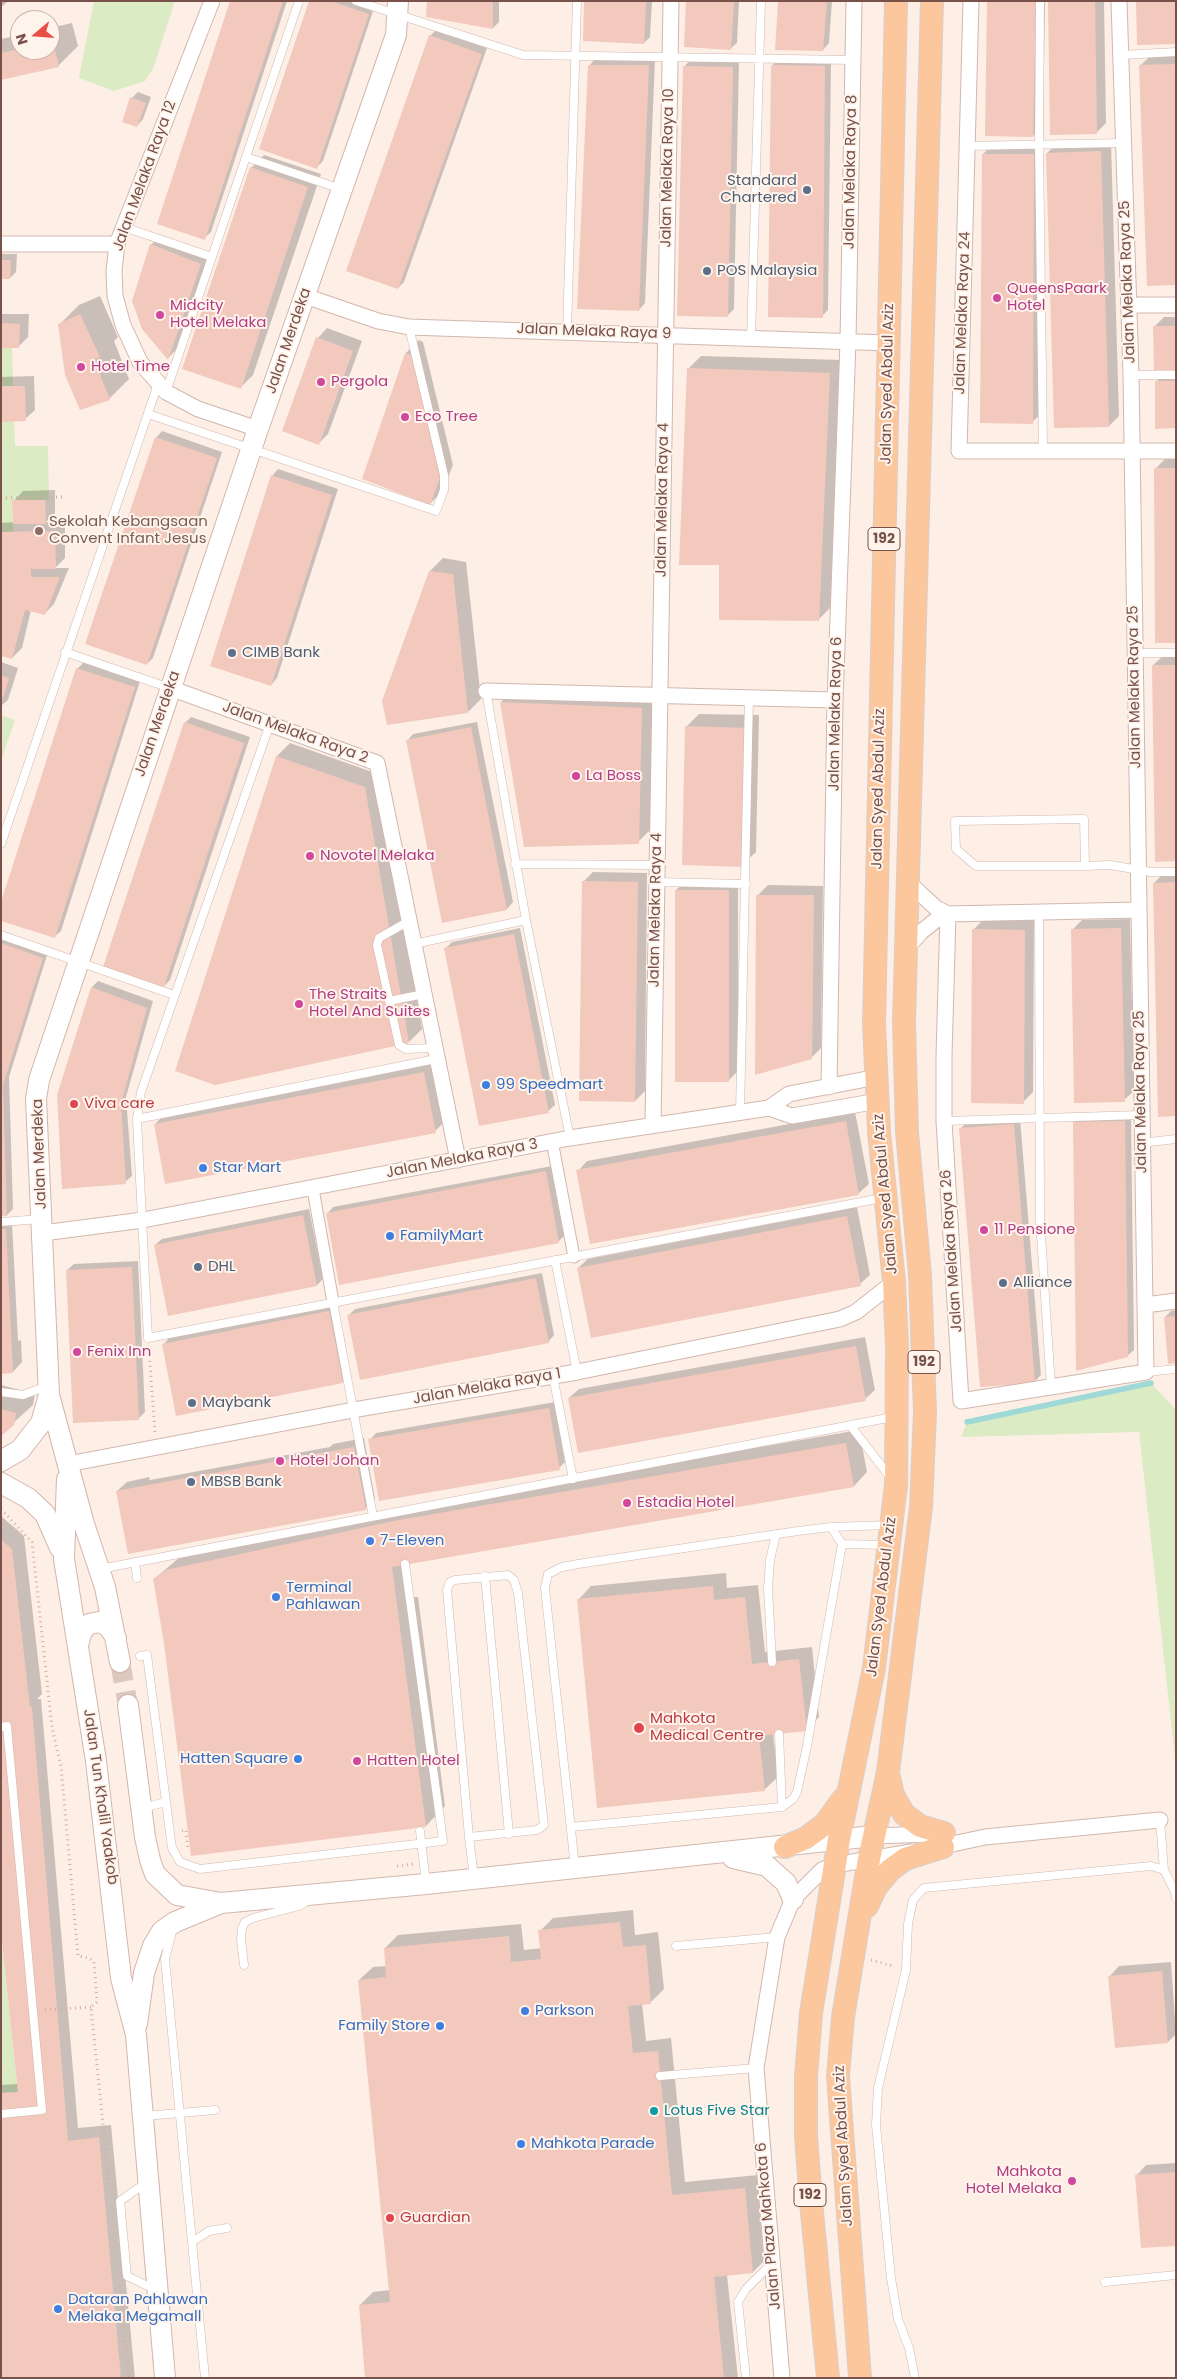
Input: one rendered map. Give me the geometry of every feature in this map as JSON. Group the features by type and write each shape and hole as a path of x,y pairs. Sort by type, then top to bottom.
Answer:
{"main road":[{"name":"Jalan Syed Abdul Aziz","path":"828,2378 808,2174 806,2077 811,2013 839,1839 874,1668 896,1485 898,1416 894,1282 878,1101 874,1015 896,1"},
{"name":"Jalan Syed Abdul Aziz","path":"860,2378 838,2076 843,2017 858,1924 873,1836 888,1772 921,1507 925,1412 922,1304 905,1079 906,949 932,1"},
{"name":"Jalan Merdeka","path":"68,1464 49,1390 36,1099 39,1080 258,429 389,56 396,35 398,9"},
{"path":"1,1461 20,1450 43,1419 49,1390"},
{"path":"64,1559 68,1464"},
{"path":"68,1464 84,1524 100,1569 120,1662"},
{"path":"1,1483 28,1498 45,1514 64,1559"},
{"name":"Jalan Tun Khalil Yaakob","path":"64,1559 98,1771 121,1978 136,2035 165,2378"},
{"path":"78,1645 82,1631 89,1624 99,1622 108,1626 116,1638"},
{"path":"128,1705 141,1808 150,1860 161,1880 176,1895 221,1903 575,1869 873,1836"},
{"path":"888,1772 893,1795 904,1814 943,1840"},
{"path":"785,1847 806,1838 825,1824 848,1792"},
{"path":"858,1924 876,1887 890,1870 905,1859 943,1840"},
{"path":"704,1855 747,1860 767,1866 786,1883 793,1899"},
{"name":"Jalan Tun Khalil Yaakob","path":"136,2035 147,1964 162,1931 175,1922 221,1903"}],"street":[{"name":"Jalan Melaka Raya 12","path":"212,1 117,244 114,271 115,296 123,325 140,362 162,388 198,409 258,429"},
{"name":"Jalan Melaka Raya 10","path":"666,335 671,1"},
{"name":"Jalan Melaka Raya 8","path":"848,342 854,1"},
{"name":"Jalan Melaka Raya 24","path":"971,1 959,451 1176,451"},
{"name":"Jalan Melaka Raya 25","path":"1119,1 1131,375 1137,910 1146,1372"},
{"path":"1,244 117,244"},
{"name":"Jalan Melaka Raya 9","path":"305,296 378,321 409,327 889,343"},
{"path":"1129,306 1176,305"},
{"name":"Jalan Melaka Raya 4","path":"653,1125 666,335"},
{"name":"Jalan Melaka Raya 6","path":"829,1087 835,700 848,342"},
{"name":"Jalan Melaka Raya 2","path":"170,688 377,763 458,1160"},
{"path":"486,691 835,700"},
{"path":"909,883 936,908 948,914"},
{"path":"906,949 936,920 948,914 1137,910"},
{"name":"Jalan Melaka Raya 26","path":"948,914 944,1121 961,1401 1146,1372"},
{"name":"Jalan Melaka Raya 3","path":"43,1226 143,1220 313,1189 552,1141 769,1108 789,1094 877,1077"},
{"path":"769,1108 792,1116 878,1101"},
{"path":"552,1141 574,1257"},
{"path":"313,1189 333,1302"},
{"name":"Jalan Melaka Raya 1","path":"68,1464 353,1410 577,1372 840,1319 856,1312 894,1282"},
{"path":"1145,1305 1176,1301"},
{"path":"873,1836 943,1840 1160,1820"},
{"path":"793,1899 822,1870 835,1865 869,1859 943,1840"},
{"name":"Jalan Plaza Mahkota 6","path":"782,2378 756,2068 777,1937 793,1899"}],"lane":[{"path":"1,844 65,652 148,414 162,388 212,257 299,1"},
{"path":"356,1 398,9 523,55 759,57 853,60"},
{"path":"567,331 577,1"},
{"path":"751,338 761,1"},
{"path":"1040,1 1039,145 1043,451"},
{"path":"1121,55 1176,52"},
{"path":"967,146 1123,144"},
{"path":"246,157 342,189"},
{"path":"124,227 212,257"},
{"path":"148,414 436,511 444,490 444,475 409,327"},
{"path":"1131,375 1176,375"},
{"path":"65,652 170,688"},
{"path":"1134,653 1176,653"},
{"path":"486,691 526,920 570,1138"},
{"path":"740,1112 749,697"},
{"path":"270,724 141,1092 137,1119 148,1338 886,1197"},
{"path":"1085,866 1084,819 956,821 956,849 976,866 1085,866 1110,866 1151,872 1176,872"},
{"path":"516,864 657,865"},
{"path":"657,882 746,884"},
{"path":"1039,913 1040,1220 1051,1386"},
{"path":"414,944 526,920"},
{"path":"409,921 378,938 377,944 399,1045 406,1049 435,1053"},
{"path":"1,935 174,995"},
{"path":"389,1001 424,994"},
{"path":"137,1119 435,1053"},
{"path":"944,1121 1141,1115"},
{"path":"1141,1142 1176,1139"},
{"path":"1,1222 43,1226"},
{"path":"555,1260 577,1372"},
{"path":"333,1302 373,1516"},
{"path":"1146,1372 1176,1369"},
{"path":"553,1376 572,1478"},
{"path":"1,1392 24,1396 49,1390"},
{"path":"100,1569 898,1416"},
{"path":"850,1425 896,1485"},
{"path":"398,1511 399,1520"},
{"path":"571,1827 782,1807 788,1804 797,1792 820,1681 842,1544 831,1527"},
{"path":"575,1869 545,1588 548,1574 562,1567 578,1564 831,1527 890,1535"},
{"path":"772,1662 768,1588 770,1560 776,1534"},
{"path":"842,1544 890,1535"},
{"path":"135,1562 137,1578"},
{"path":"140,1656 147,1655 172,1848 180,1862 200,1869 443,1841 405,1564"},
{"path":"469,1837 537,1830 544,1825 518,1593 514,1580 508,1575 455,1580 450,1582 447,1590 469,1837 474,1879"},
{"path":"485,1576 509,1834"},
{"path":"1,1726 7,1726 42,2110 1,2114"},
{"path":"779,1734 782,1807"},
{"path":"141,1808 166,1802"},
{"path":"1160,1820 1164,1870 1176,1898"},
{"path":"420,1830 426,1884"},
{"path":"915,2378 909,2348 898,2319 891,2278 876,2125 878,2088 882,2063 893,2027 906,1970 908,1924 913,1900 924,1888 1151,1866 1164,1870"},
{"path":"244,1966 242,1928 245,1922 253,1918 299,1906 316,1895"},
{"path":"175,1922 164,1959 204,2378"},
{"path":"676,1946 777,1937"},
{"path":"660,2076 756,2068"},
{"path":"143,2117 215,2110"},
{"path":"148,2181 120,2201 127,2276 158,2291"},
{"path":"192,2242 209,2231 227,2228"},
{"path":"746,2378 738,2302 746,2289 772,2263"},
{"path":"1105,2282 1176,2275"}],"path":[{"path":"1,498 62,498"},
{"path":"148,1338 156,1447"},
{"path":"1,1509 32,1542 52,1728 61,1766 78,1956 88,1958 94,1962 97,2002 91,2007 42,2010"},
{"path":"170,1832 186,1830 189,1859"},
{"path":"853,1955 906,1970"},
{"path":"91,2007 111,2202"},
{"path":"119,2280 129,2378"}],"green space":[{"path":"94,1 175,1 153,69 145,81 114,91 79,78"},
{"path":"1,348 12,348 13,386 1,386"},
{"path":"14,421 15,446 48,446 49,500 12,500 13,532 1,532 1,422"},
{"path":"1,715 15,720 1,761"},
{"path":"1151,1383 1176,1410 1176,1767 1139,1432 961,1437 967,1422"},
{"path":"1,1933 18,2092 1,2093"}],"building":[{"path":"230,1 283,1 205,240 157,224"},
{"path":"309,1 330,1 369,14 317,169 259,149"},
{"path":"427,1 493,1 493,29 426,17"},
{"path":"584,1 646,1 644,44 583,41"},
{"path":"686,1 734,1 731,50 684,47"},
{"path":"778,1 827,1 823,51 775,50"},
{"path":"987,1 1036,1 1033,137 985,136"},
{"path":"1048,1 1095,1 1097,134 1050,135"},
{"path":"1136,1 1176,1 1176,44 1137,45"},
{"path":"429,35 482,54 398,289 346,271"},
{"path":"10,51 10,60 57,60 59,67 1,80 1,53"},
{"path":"1176,64 1176,285 1147,286 1139,65"},
{"path":"588,65 649,65 639,311 577,309"},
{"path":"771,65 825,66 823,318 768,317"},
{"path":"683,66 733,67 728,317 677,316"},
{"path":"130,97 146,103 137,127 122,122"},
{"path":"1101,151 1109,427 1054,428 1046,153"},
{"path":"982,154 1034,154 1033,424 980,423"},
{"path":"250,167 308,187 241,389 182,369"},
{"name":"Midcity Hotel Melaka","path":"150,244 201,264 168,360 142,329 132,301"},
{"path":"1,260 11,260 10,279 1,279"},
{"name":"Hotel Time","path":"80,314 100,357 94,359 110,400 80,410 65,375 58,324"},
{"path":"1,323 20,324 19,348 1,348"},
{"path":"1153,326 1176,326 1176,370 1154,370"},
{"name":"Pergola","path":"316,337 353,351 319,445 282,431"},
{"name":"Eco Tree","path":"405,353 411,355 440,478 430,505 362,479"},
{"path":"687,368 830,373 819,621 719,620 719,565 679,565"},
{"path":"1155,381 1176,381 1176,428 1155,429"},
{"path":"1,386 25,386 26,421 1,422"},
{"path":"155,437 217,458 147,665 85,644"},
{"path":"1154,468 1176,468 1176,643 1155,643"},
{"path":"271,475 332,495 271,686 210,666"},
{"path":"12,500 45,500 46,524 13,524"},
{"path":"55,531 56,569 31,569 31,577 60,577 45,615 25,610 12,659 1,656 1,532"},
{"path":"429,571 453,574 468,713 387,725 382,701"},
{"path":"1152,665 1176,665 1176,861 1155,862"},
{"path":"76,668 135,687 55,938 1,921 1,902"},
{"path":"1,675 9,678 2,701 1,701"},
{"name":"La Boss","path":"500,702 642,708 639,844 524,847"},
{"path":"184,722 244,743 164,987 103,967"},
{"path":"685,726 746,728 743,867 682,865"},
{"path":"471,727 507,910 442,923 406,740"},
{"path":"276,756 365,787 409,1043 215,1085 175,1071"},
{"path":"582,881 638,882 635,1102 579,1101"},
{"path":"1176,882 1176,1116 1158,1117 1153,883"},
{"path":"675,890 729,890 729,1082 675,1082"},
{"path":"756,895 814,895 812,1059 755,1075"},
{"path":"1121,928 1125,1102 1074,1103 1071,929"},
{"path":"972,929 1025,930 1024,1104 971,1103"},
{"path":"514,934 549,1113 479,1126 444,948"},
{"path":"1,943 43,958 3,1085 7,1216 1,1216"},
{"path":"91,987 147,1008 121,1104 126,1184 62,1189 57,1095"},
{"path":"424,1072 436,1133 165,1184 154,1124"},
{"path":"846,1121 859,1195 590,1244 576,1170"},
{"path":"1125,1121 1128,1357 1076,1371 1073,1122"},
{"path":"1014,1124 1035,1383 980,1387 959,1128"},
{"path":"546,1171 559,1243 339,1285 326,1213"},
{"path":"303,1215 317,1286 168,1316 154,1245"},
{"path":"847,1216 861,1286 591,1338 577,1268"},
{"path":"1,1229 6,1229 13,1373 1,1374"},
{"path":"132,1267 139,1420 73,1423 66,1270"},
{"path":"536,1278 549,1343 360,1380 347,1315"},
{"path":"329,1311 343,1383 176,1416 162,1344"},
{"path":"1176,1316 1176,1363 1168,1364 1164,1317"},
{"path":"856,1346 866,1401 578,1453 568,1398"},
{"path":"549,1408 560,1470 379,1501 368,1439"},
{"path":"1,1409 16,1413 14,1425 1,1436"},
{"path":"846,1443 854,1487 392,1567 426,1827 191,1856 164,1643 153,1579 166,1570 399,1520"},
{"path":"354,1447 366,1510 128,1554 116,1491"},
{"path":"1,1540 12,1549 30,1707 32,1707 68,2141 99,2137 121,2378 1,2378 1,2093 18,2092 1,1933"},
{"path":"713,1586 714,1600 745,1597 752,1664 799,1659 807,1731 759,1736 765,1791 597,1808 577,1599"},
{"name":"Mahkota Parade","path":"620,1922 623,1947 646,1945 651,2004 628,2006 633,2053 658,2051 672,2195 745,2188 753,2273 714,2277 724,2378 365,2378 359,2305 390,2302 358,1980 386,1977 384,1948 509,1936 511,1962 541,1959 538,1930"},
{"path":"1162,1971 1168,2043 1115,2048 1108,1976"},
{"path":"1176,2172 1176,2246 1141,2248 1135,2175"}],"waterway":[{"path":"967,1422 1151,1383"}],"tunnel":[{"path":"120,1662 128,1705"}],"place":[{"name":"Standard Chartered","path":"807,190"},
{"name":"POS Malaysia","path":"707,271"},
{"name":"QueensPaark Hotel","path":"997,298"},
{"name":"Midcity Hotel Melaka","path":"160,315"},
{"name":"Hotel Time","path":"81,367"},
{"name":"Pergola","path":"321,382"},
{"name":"Eco Tree","path":"405,417"},
{"name":"Sekolah Kebangsaan Convent Infant Jesus","path":"39,531"},
{"name":"CIMB Bank","path":"232,653"},
{"name":"La Boss","path":"576,776"},
{"name":"Novotel Melaka","path":"310,856"},
{"name":"The Straits Hotel And Suites","path":"299,1004"},
{"name":"99 Speedmart","path":"486,1085"},
{"name":"Viva care","path":"74,1104"},
{"name":"Star Mart","path":"203,1168"},
{"name":"11 Pensione","path":"984,1230"},
{"name":"FamilyMart","path":"390,1236"},
{"name":"DHL","path":"198,1267"},
{"name":"Alliance","path":"1003,1283"},
{"name":"Fenix Inn","path":"77,1352"},
{"name":"Maybank","path":"192,1403"},
{"name":"Hotel Johan","path":"280,1461"},
{"name":"MBSB Bank","path":"191,1482"},
{"name":"Estadia Hotel","path":"627,1503"},
{"name":"7-Eleven","path":"370,1541"},
{"name":"Terminal Pahlawan","path":"276,1597"},
{"name":"Mahkota Medical Centre","path":"639,1728"},
{"name":"Hatten Square","path":"298,1759"},
{"name":"Hatten Hotel","path":"357,1761"},
{"name":"Parkson","path":"525,2011"},
{"name":"Family Store","path":"440,2026"},
{"name":"Lotus Five Star","path":"654,2111"},
{"name":"Mahkota Parade","path":"521,2144"},
{"name":"Mahkota Hotel Melaka","path":"1072,2181"},
{"name":"Guardian","path":"390,2218"},
{"name":"Dataran Pahlawan Melaka Megamall","path":"58,2309"}]}
